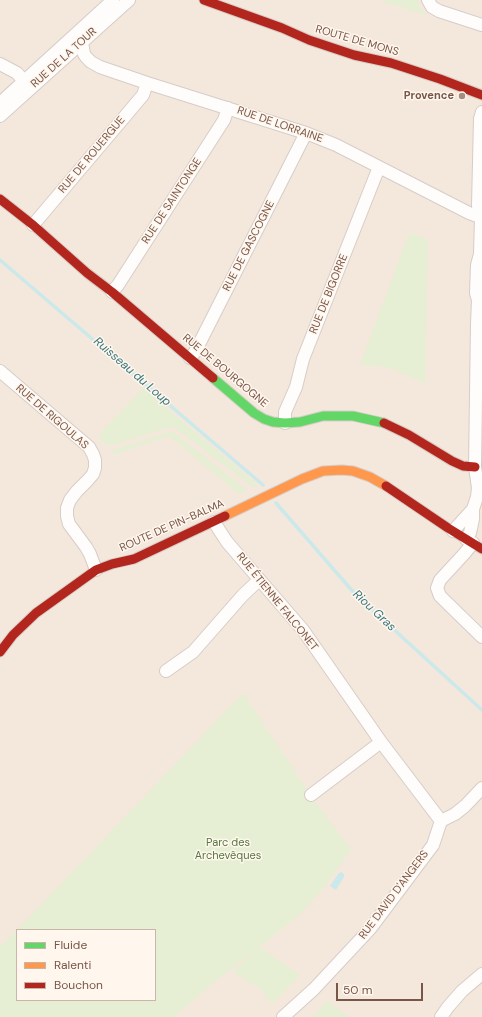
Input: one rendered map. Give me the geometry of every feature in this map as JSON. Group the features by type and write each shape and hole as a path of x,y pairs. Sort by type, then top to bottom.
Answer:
{"street":[{"name":"RUE DE LA TOUR","path":"0,103 113,0"},
{"name":"RUE DE LA TOUR","path":"0,116 129,0"},
{"name":"ROUTE DE MONS","path":"204,0 346,53 391,63 482,95"},
{"path":"428,0 432,7 439,11 482,25"},
{"name":"RUE DE LORRAINE","path":"82,42 84,54 91,62 100,67 306,133 336,145 481,218"},
{"path":"0,64 17,73 24,81"},
{"name":"RUE DE ROUERGUE","path":"33,224 143,94 147,83"},
{"name":"RUE DE SAINTONGE","path":"112,292 118,285 224,120 228,108"},
{"path":"482,112 480,119 478,206 481,218 480,254 477,265 476,293 478,300 475,467 480,489 473,509 473,519 470,533 474,544 440,580 437,588 440,596 482,637"},
{"name":"RUE DE GASCOGNE","path":"190,358 195,352 306,133"},
{"name":"RUE DE BIGORRE","path":"285,423 286,412 296,387 303,359 379,167"},
{"name":"RUE DE BOURGOGNE","path":"0,199 33,224 87,273 112,292 254,413 273,422 285,423 300,422 323,416 353,416 369,419 387,424 404,432 463,466 475,467"},
{"name":"RUE DE RIGOULAS","path":"0,372 89,447 93,454 95,460 93,474 76,491 70,500 67,508 67,516 69,524 90,554 96,570"},
{"name":"ROUTE DE PIN-BALMA","path":"0,652 13,635 36,613 96,570 112,564 134,559 302,479 323,471 353,471 370,477 474,544"},
{"path":"453,531 473,509"},
{"name":"RUE ÉTIENNE FALCONET","path":"214,522 227,542 303,630 381,742 441,820"},
{"path":"166,671 193,652 243,594 259,580"},
{"path":"311,795 381,742"},
{"path":"441,820 455,814 482,788"},
{"name":"RUE DAVID D'ANGERS","path":"283,1017 314,989 370,929 433,844 441,820"},
{"path":"441,1017 462,991 482,974"}],"shaded area":[{"path":"0,0 482,0 482,1017 168,1017 293,920 16,929 16,931 0,949"}],"green space":[{"path":"418,0 420,8 425,11 426,15 381,1"},
{"path":"409,233 428,239 425,384 394,369 381,366 360,365"},
{"path":"143,388 258,485 253,487 175,428 170,427 109,446 105,443 98,436"},
{"path":"173,432 247,490 239,494 169,436 114,455 112,450"},
{"name":"Parc des Archevêques","path":"243,693 316,803 351,850 321,891 297,917 259,947 300,975 272,1004 261,989 233,972 257,950 215,981 174,1017 0,1017 0,947 16,931 16,1001 156,1001 156,929 18,929"},
{"path":"327,1001 350,1017 311,1017 320,1010"}],"water":[{"path":"341,872 344,874 344,877 336,890 330,886"}],"waterway":[{"name":"Ruisseau du Loup","path":"0,260 263,485"},
{"name":"Riou Gras","path":"276,503 355,594 482,710"}],"traffic: fast":[{"path":"213,378 254,413 273,422 300,422 323,416 353,416 384,423"}],"traffic: slow":[{"path":"225,516 302,479 323,471 353,471 370,477 386,486"}],"traffic: jam":[{"path":"204,0 282,28 309,40 354,55 391,63 482,95"},
{"path":"0,199 33,225 87,273 112,292 213,378"},
{"path":"384,423 409,435 452,461 463,466 475,467"},
{"path":"386,486 482,549"},
{"path":"0,652 13,635 36,613 96,570 112,564 134,559 225,516"}],"place":[{"name":"Provence","path":"462,96"}]}
